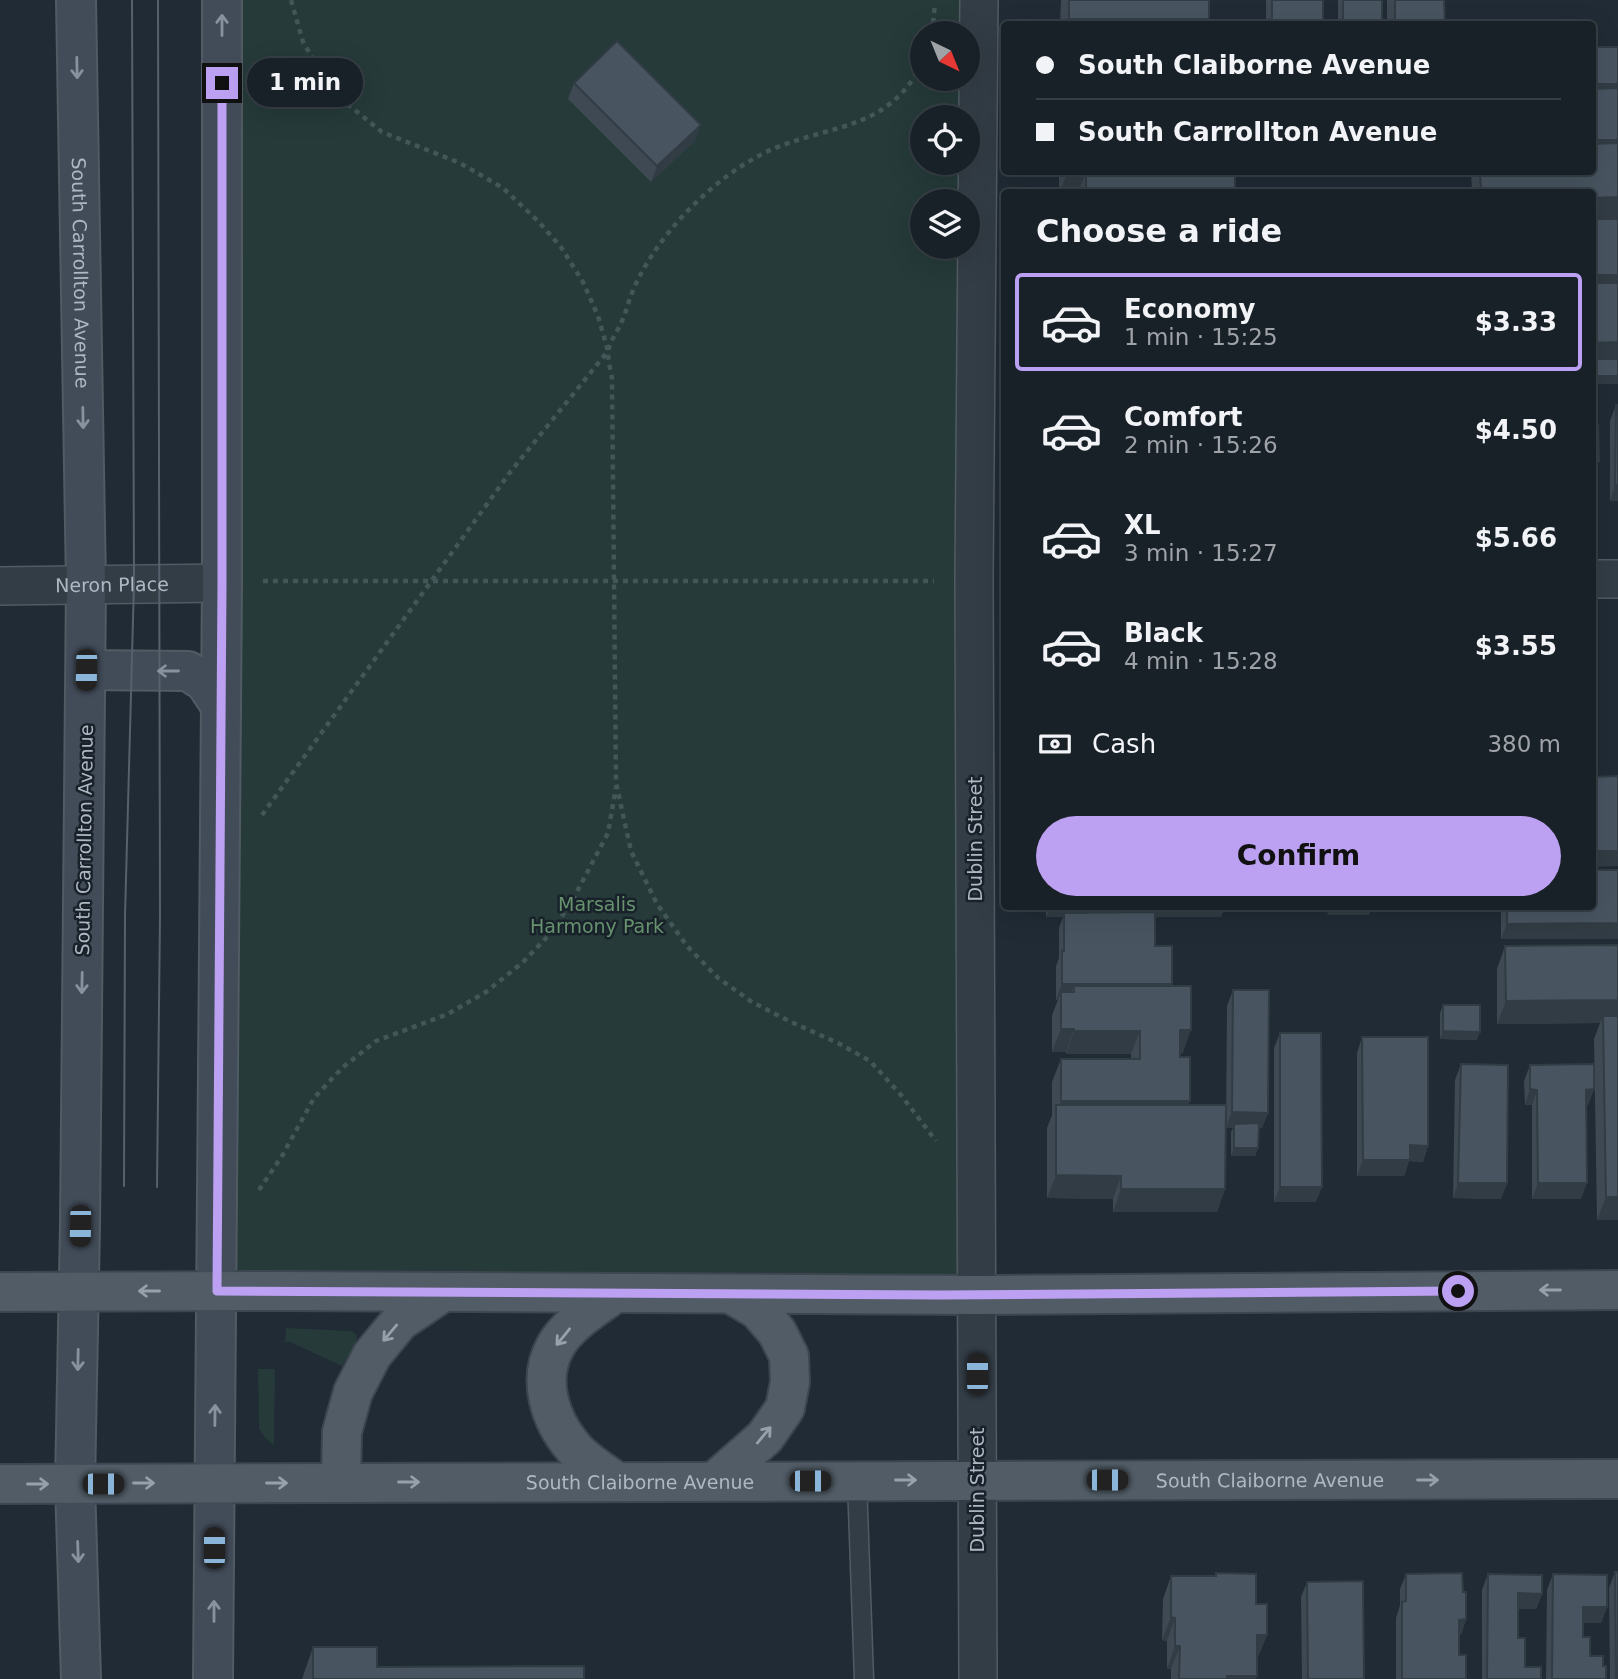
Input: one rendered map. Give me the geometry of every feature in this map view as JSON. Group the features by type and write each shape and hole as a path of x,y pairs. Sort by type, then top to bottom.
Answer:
{"main road":[{"name":"South Carrollton Avenue","path":"76,0 86,585 75,1484 81,1679"},
{"path":"213,1679 221,706 238,582 222,0"},
{"path":"86,670 188,671 205,682 221,706"},
{"path":"0,1292 976,1295 1618,1290"},
{"path":"341,1483 342,1432 353,1392 372,1355 400,1321 443,1292"},
{"path":"615,1293 570,1328 555,1346 545,1375 548,1400 558,1426 574,1449 615,1481"},
{"path":"715,1481 765,1437 785,1408 790,1382 789,1356 777,1332 758,1310 731,1294"},
{"name":"South Claiborne Avenue","path":"0,1484 1618,1479"}],"street":[{"name":"Dublin Street","path":"978,1679 975,580 979,0"},
{"path":"1596,579 1618,579"},
{"name":"Neron Place","path":"0,586 238,582"}],"lane":[{"path":"857,1481 864,1679"}],"path":[{"path":"256,1195 282,1156 314,1098 342,1068 376,1041 449,1013 486,992 522,963 550,933 572,901 608,833 616,783 612,379 608,351 598,316 583,282 561,247 503,188 460,163 382,132 345,102 323,76 303,41 291,0"},
{"path":"933,21 936,0"},
{"path":"261,816 511,471 608,351 637,280 670,230 697,201 734,171 774,149 857,123 879,113 901,94 910,81"},
{"path":"238,582 975,580"},
{"path":"616,783 631,851 657,904 687,946 718,978 752,1002 870,1061 901,1095 939,1146"}],"green space":[{"name":"Marsalis Harmony Park","path":"222,0 979,0 979,21 910,21 910,91 979,91 979,105 910,105 910,175 979,175 979,189 910,189 910,259 978,259 976,1295 217,1291"},
{"path":"286,1328 352,1331 357,1336 356,1343 342,1366 285,1342"},
{"path":"258,1369 275,1369 274,1445 259,1429"}],"building":[{"path":"1069,0 1209,0 1209,19 1069,19"},
{"path":"1272,0 1323,0 1323,21 1272,21"},
{"path":"1343,0 1382,0 1382,21 1343,21"},
{"path":"1395,0 1444,0 1445,21 1395,21"},
{"path":"617,41 701,125 657,166 574,83"},
{"path":"1596,47 1618,47 1618,84 1596,84"},
{"path":"1618,88 1618,140 1596,140 1596,89"},
{"path":"1618,143 1618,197 1596,198 1596,189 1481,189 1480,175 1596,175 1596,144"},
{"path":"1086,175 1235,175 1235,189 1086,189"},
{"path":"1596,219 1618,219 1618,275 1596,275"},
{"path":"1596,283 1618,283 1618,342 1596,343"},
{"path":"1597,359 1618,359 1618,376 1597,376"},
{"path":"1618,405 1618,485 1615,485"},
{"path":"1596,425 1598,425 1599,461 1596,461"},
{"path":"1618,776 1618,851 1596,851 1596,777"},
{"path":"1596,870 1618,870 1618,923 1507,924 1507,910 1596,910"},
{"path":"1155,912 1155,946 1172,946 1172,984 1062,984 1064,913"},
{"path":"1618,945 1618,1000 1506,1001 1505,946"},
{"path":"1074,986 1191,986 1191,1030 1180,1030 1180,1057 1190,1057 1190,1101 1061,1101 1061,1059 1140,1059 1140,1031 1061,1029 1061,992 1074,992"},
{"path":"1233,990 1269,990 1268,1113 1232,1112"},
{"path":"1443,1005 1480,1005 1480,1032 1443,1031"},
{"path":"1603,1016 1618,1016 1618,1197 1606,1197"},
{"path":"1280,1033 1321,1033 1322,1187 1280,1187"},
{"path":"1362,1037 1428,1037 1428,1146 1410,1145 1410,1160 1363,1160"},
{"path":"1461,1064 1508,1065 1507,1183 1458,1183"},
{"path":"1594,1064 1594,1089 1586,1090 1587,1183 1538,1183 1537,1090 1530,1089 1530,1065"},
{"path":"1056,1105 1226,1105 1225,1189 1121,1189 1121,1176 1056,1175"},
{"path":"1259,1123 1258,1148 1234,1148 1234,1124"},
{"path":"1615,1572 1618,1572 1618,1679 1616,1679"},
{"path":"1216,1573 1256,1574 1256,1604 1267,1604 1267,1635 1257,1635 1257,1676 1179,1679 1180,1646 1175,1646 1175,1618 1171,1617 1171,1576 1216,1576"},
{"path":"1462,1573 1463,1592 1466,1592 1466,1619 1459,1620 1459,1655 1466,1655 1466,1679 1402,1679 1402,1602 1406,1601 1406,1574"},
{"path":"1488,1574 1542,1575 1542,1594 1518,1593 1518,1638 1525,1638 1525,1667 1541,1667 1541,1679 1487,1679"},
{"path":"1553,1574 1607,1575 1607,1607 1583,1607 1583,1637 1590,1637 1590,1656 1603,1656 1606,1679 1552,1679"},
{"path":"1363,1581 1364,1679 1308,1679 1307,1582"},
{"path":"313,1647 377,1647 377,1667 584,1666 584,1679 313,1679"}],"tram line":[{"path":"124,1186 125,916 134,583 132,0"},
{"path":"157,1187 160,916 158,0"}],"route":[{"path":"222,83 217,1291 1030,1295 1458,1291"}]}
